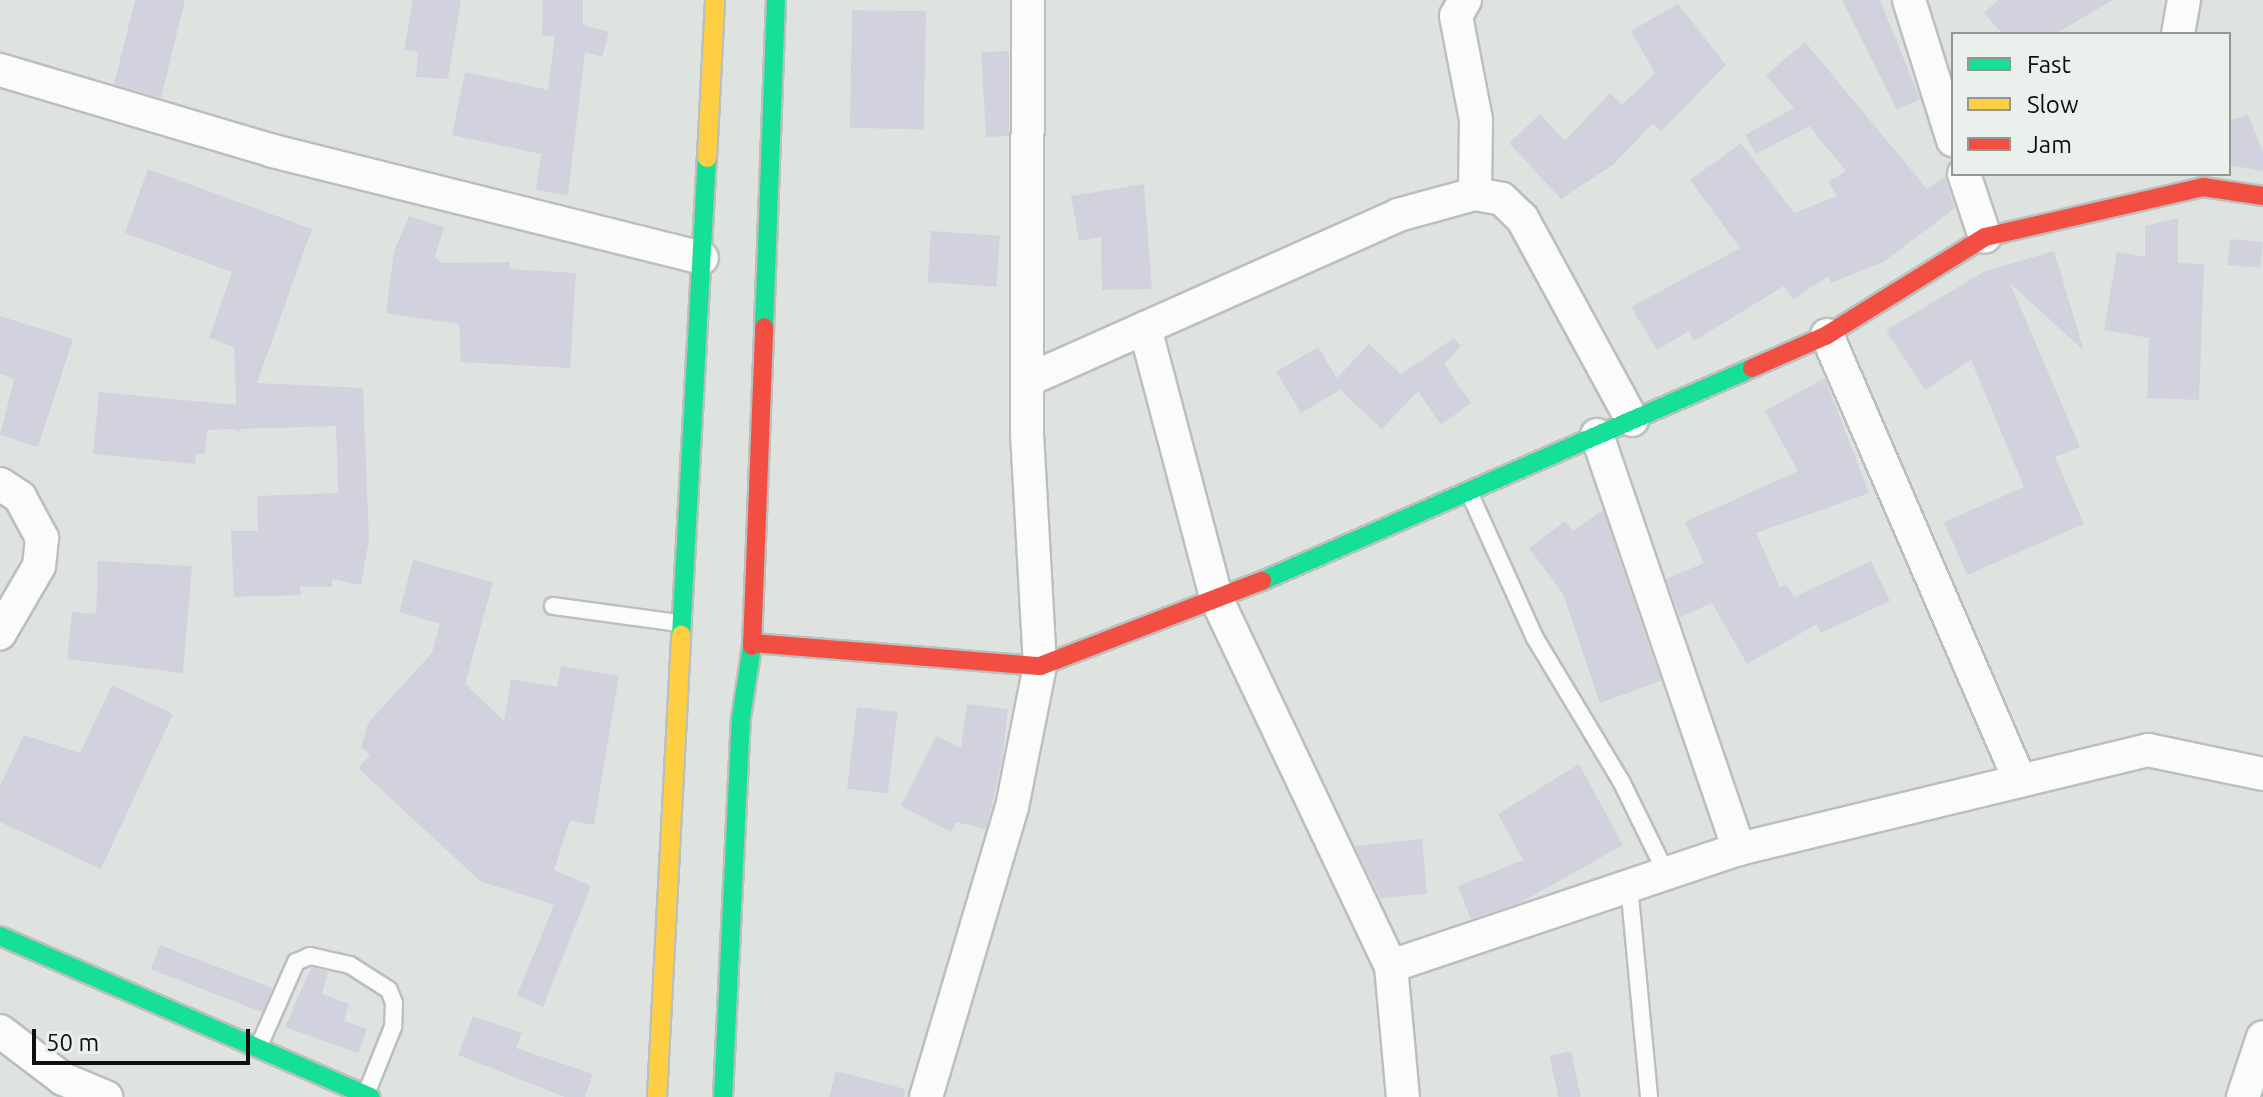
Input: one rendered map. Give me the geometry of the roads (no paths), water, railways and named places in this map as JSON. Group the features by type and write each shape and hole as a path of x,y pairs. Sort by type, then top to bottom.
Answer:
{"main road":[{"path":"657,1097 688,710 685,623 715,0"},
{"path":"723,1097 734,717 752,643 776,0"},
{"path":"752,643 1040,666 1217,600 1827,335 1985,237 2202,180 2263,196"},
{"path":"0,936 368,1096"}],"street":[{"path":"926,1097 1012,807 1040,666 1028,380 1028,0"},
{"path":"1465,0 1456,16 1476,120 1475,194"},
{"path":"1909,0 1951,134"},
{"path":"2178,32 2184,0"},
{"path":"0,70 273,151 702,258"},
{"path":"1965,176 1985,237"},
{"path":"1028,380 1398,215 1475,194 1502,199 1522,218 1632,420"},
{"path":"1145,328 1217,600 1391,966 1403,1097"},
{"path":"1827,335 2019,779"},
{"path":"1597,435 1739,849"},
{"path":"0,484 20,497 42,538 39,566 0,633"},
{"path":"1391,966 1739,849 2148,750 2263,774"},
{"path":"0,1031 63,1079 106,1097"},
{"path":"2252,1086 2263,1037"}],"lane":[{"path":"1468,491 1535,638 1621,781 1666,873"},
{"path":"553,606 685,623"},
{"path":"1629,885 1649,1097"},
{"path":"259,1046 296,962 310,956 350,965 389,990 394,1003 393,1027 368,1096"}]}
